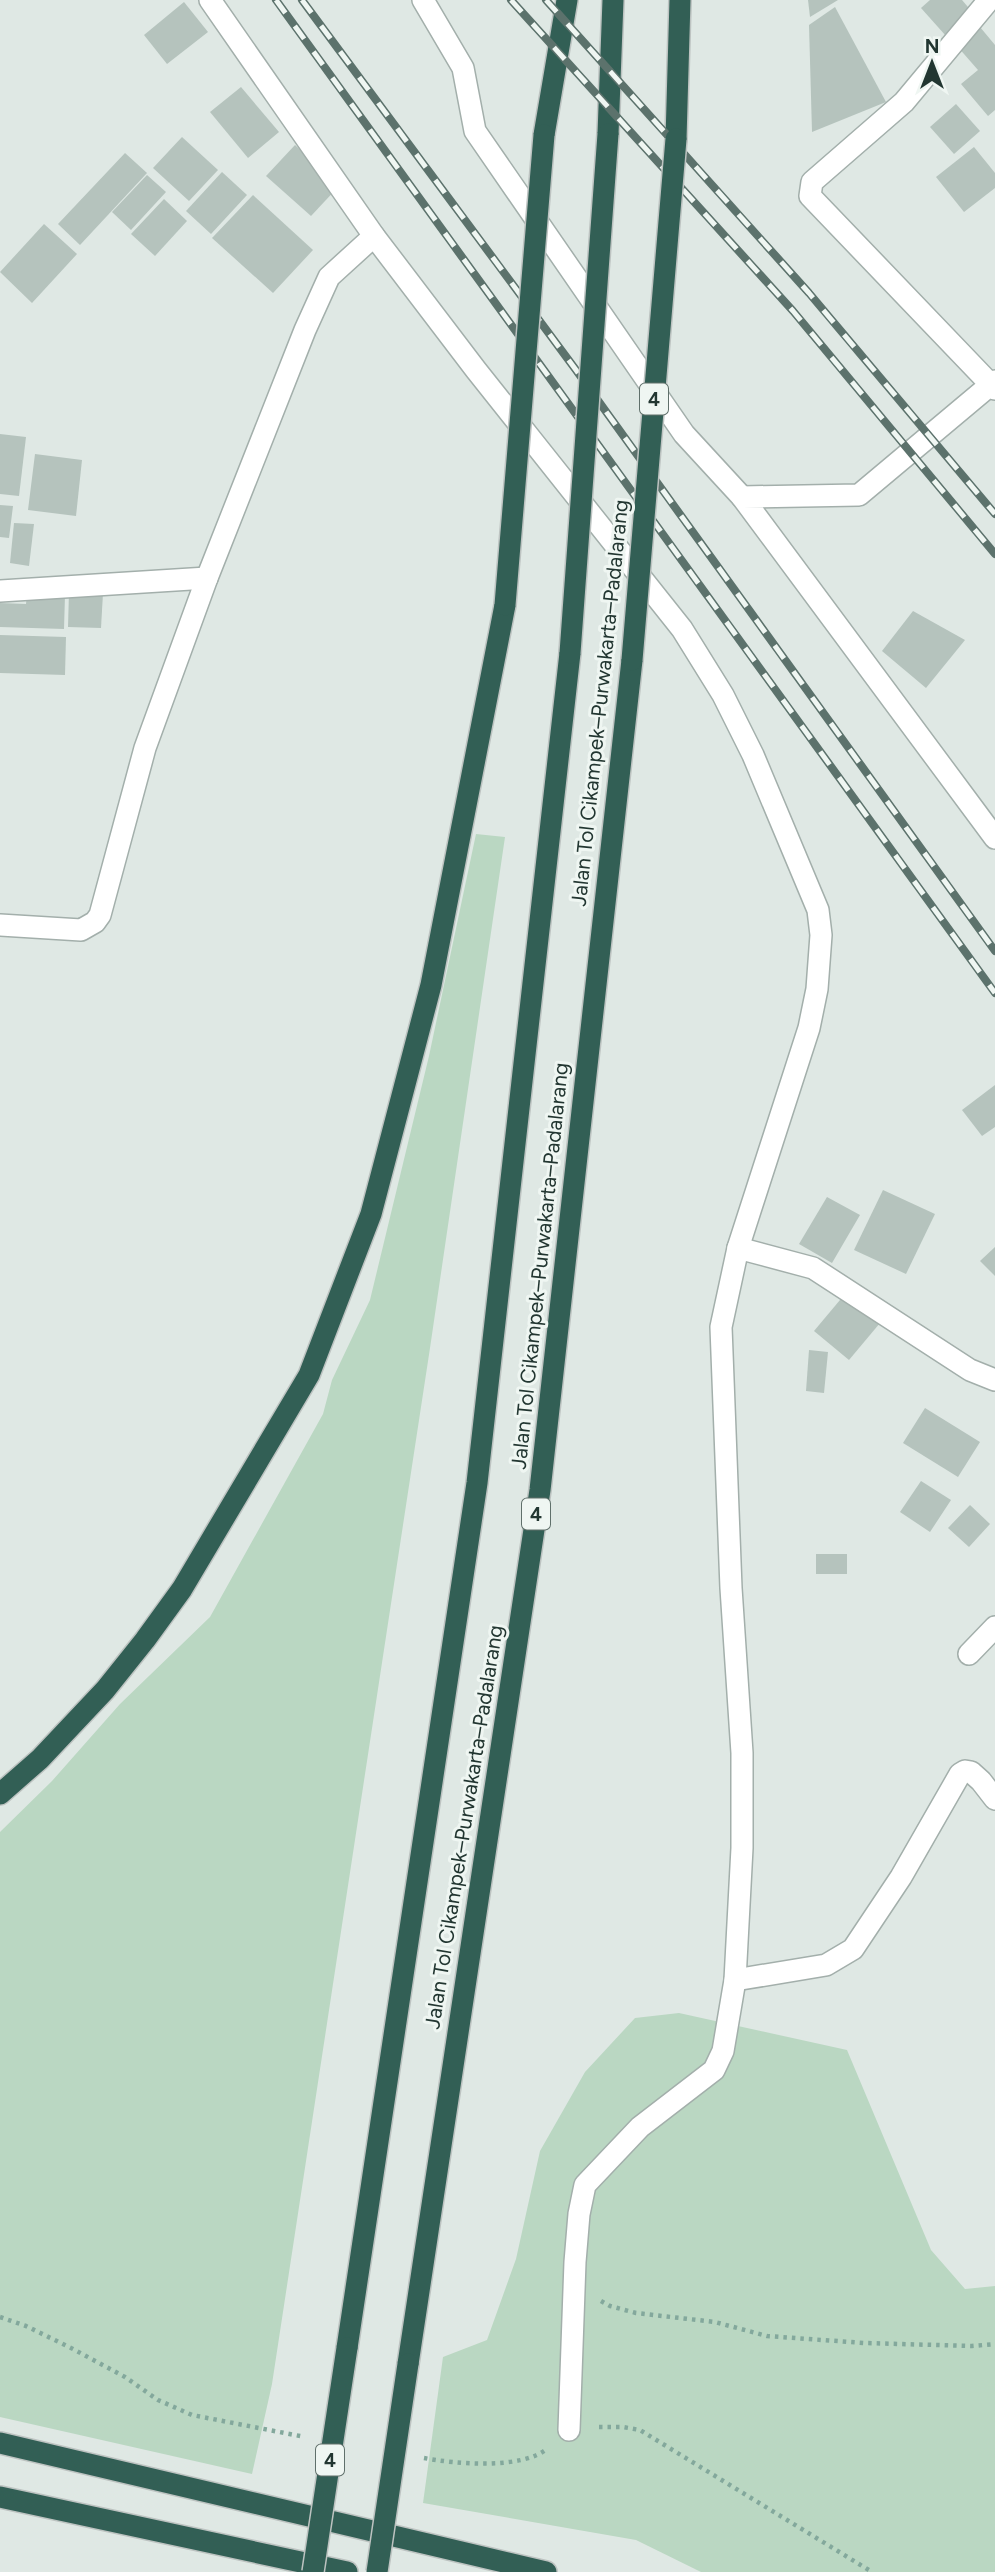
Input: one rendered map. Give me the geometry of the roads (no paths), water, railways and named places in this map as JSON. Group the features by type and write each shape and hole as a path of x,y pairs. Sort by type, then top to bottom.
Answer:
{"highway":[{"path":"0,1794 40,1759 105,1690 182,1589 309,1375 371,1214 431,985 505,605 544,135 567,0"},
{"name":"Jalan Tol Cikampek–Purwakarta–Padalarang","path":"313,2572 477,1483 570,653 608,134 613,0"},
{"name":"Jalan Tol Cikampek–Purwakarta–Padalarang","path":"377,2572 540,1490 632,660 676,139 680,0"},
{"path":"0,2443 546,2572"},
{"path":"0,2497 347,2572"}],"street":[{"path":"210,0 374,236 476,370 682,629 723,695 747,743 818,910 821,935 817,989 809,1028 738,1248 721,1327 731,1588 742,1752 742,1848 735,1980 723,2051 714,2070 640,2127 585,2185 579,2214 575,2262 569,2430"},
{"path":"422,0 463,68 475,131 684,434 742,497 995,838"},
{"path":"742,497 859,495 994,385 810,197 812,181 904,102 989,0"},
{"path":"0,925 81,930 100,915 145,748 207,578 305,330 329,277 374,236"},
{"path":"0,591 207,578"},
{"path":"738,1248 813,1268 970,1370 995,1380"},
{"path":"969,1654 995,1628"},
{"path":"735,1980 826,1965 853,1949 901,1877 961,1774 965,1771 971,1772 995,1799"}],"railway":[{"path":"276,0 995,993"},
{"path":"302,0 576,370 995,951"},
{"path":"511,0 793,311 995,554"},
{"path":"546,0 809,293 995,514"}]}
